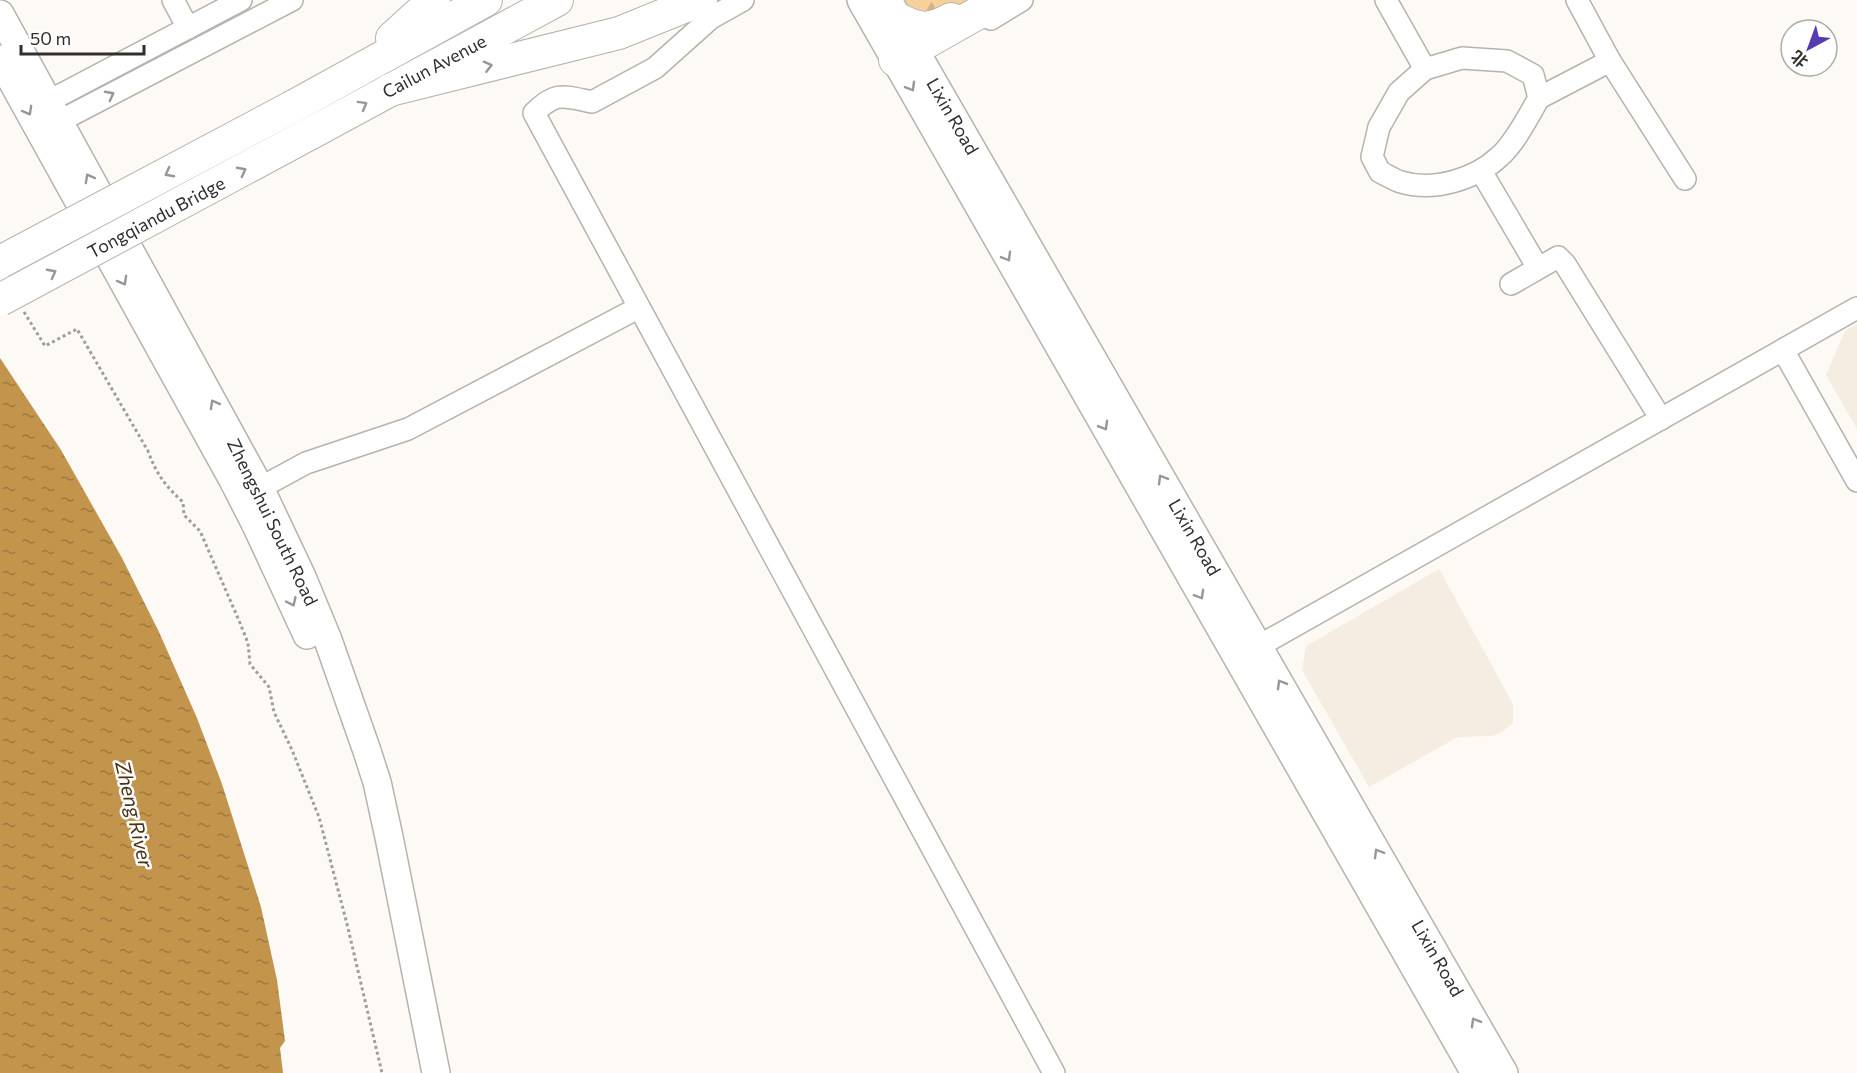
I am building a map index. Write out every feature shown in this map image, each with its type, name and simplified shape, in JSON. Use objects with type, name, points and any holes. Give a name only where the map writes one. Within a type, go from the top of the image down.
[{"type":"highway","points":[[354,73],[434,0]]},
{"type":"highway","name":"Cailun Avenue","points":[[294,106],[486,0]]},
{"type":"highway","name":"Cailun Avenue","points":[[312,133],[557,0]]},
{"type":"highway","points":[[390,90],[619,33],[701,0]]},
{"type":"highway","points":[[893,10],[915,28],[937,27],[986,0]]},
{"type":"highway","points":[[910,57],[1001,0]]},
{"type":"highway","name":"Tongqiandu Bridge","points":[[0,262],[294,106]]},
{"type":"highway","name":"Tongqiandu Bridge","points":[[11,305],[312,133]]},
{"type":"main road","name":"Lixin Road","points":[[861,0],[910,57],[1259,646],[1504,1073]]},
{"type":"main road","name":"Lixin Road","points":[[893,10],[910,57],[1475,1073]]},
{"type":"main road","name":"Zhengshui South Road","points":[[0,14],[260,488],[302,577],[328,640],[368,751],[389,837],[436,1073]]},
{"type":"main road","name":"Zhengshui South Road","points":[[0,59],[234,480],[312,646],[354,758],[378,852],[418,1073]]},
{"type":"street","points":[[173,0],[188,28]]},
{"type":"street","points":[[53,112],[188,28],[241,0]]},
{"type":"street","points":[[53,112],[292,0]]},
{"type":"street","points":[[743,0],[711,18],[655,68],[592,102],[563,95],[546,100],[534,113],[1054,1073]]},
{"type":"street","points":[[910,57],[1022,0]]},
{"type":"street","points":[[1386,0],[1425,69]]},
{"type":"street","points":[[1576,0],[1610,61],[1685,179]]},
{"type":"street","points":[[1539,98],[1533,75],[1507,61],[1462,58],[1425,69],[1400,92],[1379,127],[1372,157],[1380,172],[1402,182],[1429,185],[1455,181],[1480,171],[1502,155],[1539,98],[1610,61]]},
{"type":"street","points":[[1480,171],[1538,268]]},
{"type":"street","points":[[1511,284],[1558,257],[1565,264],[1661,419]]},
{"type":"street","points":[[260,488],[306,463],[408,429],[638,308]]},
{"type":"street","points":[[1259,646],[1857,308]]},
{"type":"street","points":[[1783,350],[1857,481]]},
{"type":"path","points":[[11,305],[45,346],[77,329],[148,451],[155,469],[168,489],[183,502],[184,516],[200,531],[248,642],[250,664],[269,687],[274,712],[319,817],[382,1073]]},
{"type":"shaded area","points":[[1857,324],[1857,429],[1826,375],[1845,331]]},
{"type":"shaded area","points":[[1439,569],[1513,704],[1513,723],[1502,732],[1492,736],[1458,737],[1369,787],[1302,670],[1306,646]]},
{"type":"green space","points":[[898,0],[974,0],[926,20]]},
{"type":"water","name":"Zheng River","points":[[0,358],[61,450],[122,558],[159,632],[197,718],[222,784],[261,907],[277,980],[285,1041],[280,1048],[283,1073],[0,1073]]}]
